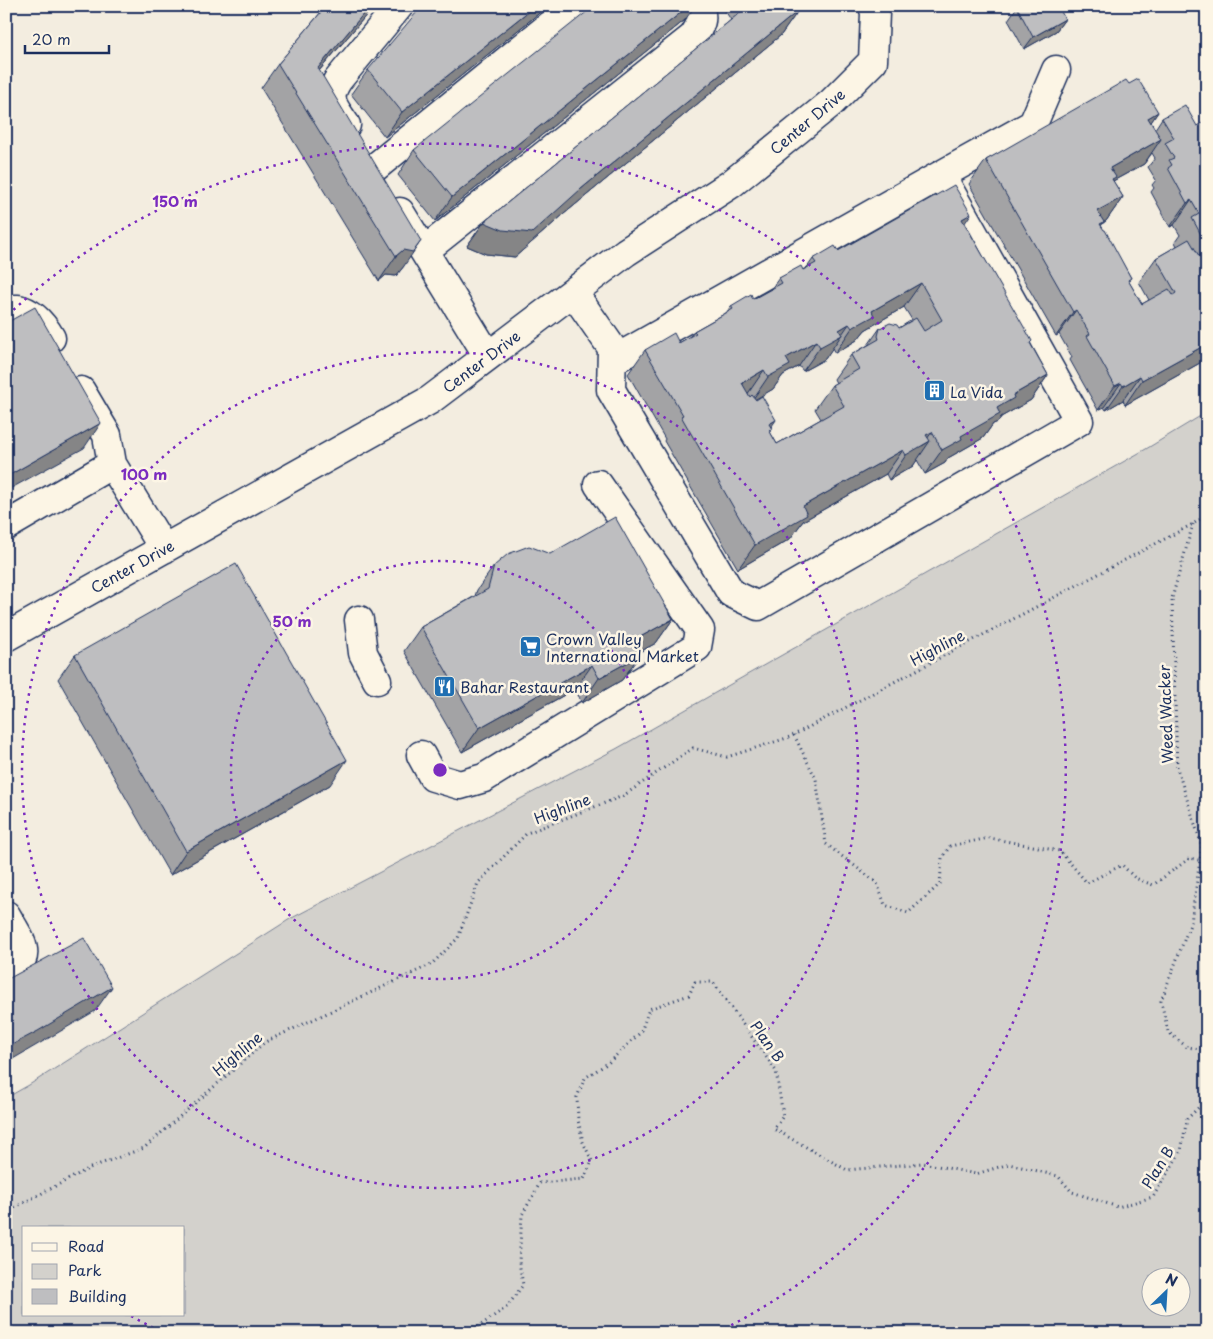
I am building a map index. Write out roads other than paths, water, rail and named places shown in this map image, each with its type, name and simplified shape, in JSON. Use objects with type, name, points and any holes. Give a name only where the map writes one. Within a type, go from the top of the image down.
[{"type":"street","points":[[399,6],[338,80],[332,90],[332,103],[488,356]]},
{"type":"street","points":[[382,183],[574,6]]},
{"type":"street","points":[[424,251],[693,37],[701,24],[701,12],[698,6]]},
{"type":"street","name":"Center Drive","points":[[6,637],[430,400],[626,252],[731,184],[831,103],[873,61],[875,12],[873,6]]},
{"type":"street","points":[[612,361],[1033,124],[1056,70]]},
{"type":"street","points":[[573,292],[612,348],[610,390],[731,593],[758,606],[1079,421],[941,175]]},
{"type":"street","points":[[6,309],[20,310],[35,318],[47,332],[107,435],[112,464],[164,548]]},
{"type":"street","points":[[6,526],[112,464]]},
{"type":"street","points":[[421,755],[433,777],[460,785],[484,778],[697,647],[700,630],[598,484]]},
{"type":"street","points":[[360,620],[363,653],[377,680]]},
{"type":"street","points":[[6,915],[23,946],[22,958],[6,971]]},
{"type":"place","name":"La Vida","points":[[934,391]]},
{"type":"place","name":"Crown Valley International Market","points":[[530,647]]},
{"type":"place","name":"Bahar Restaurant","points":[[444,686]]}]
